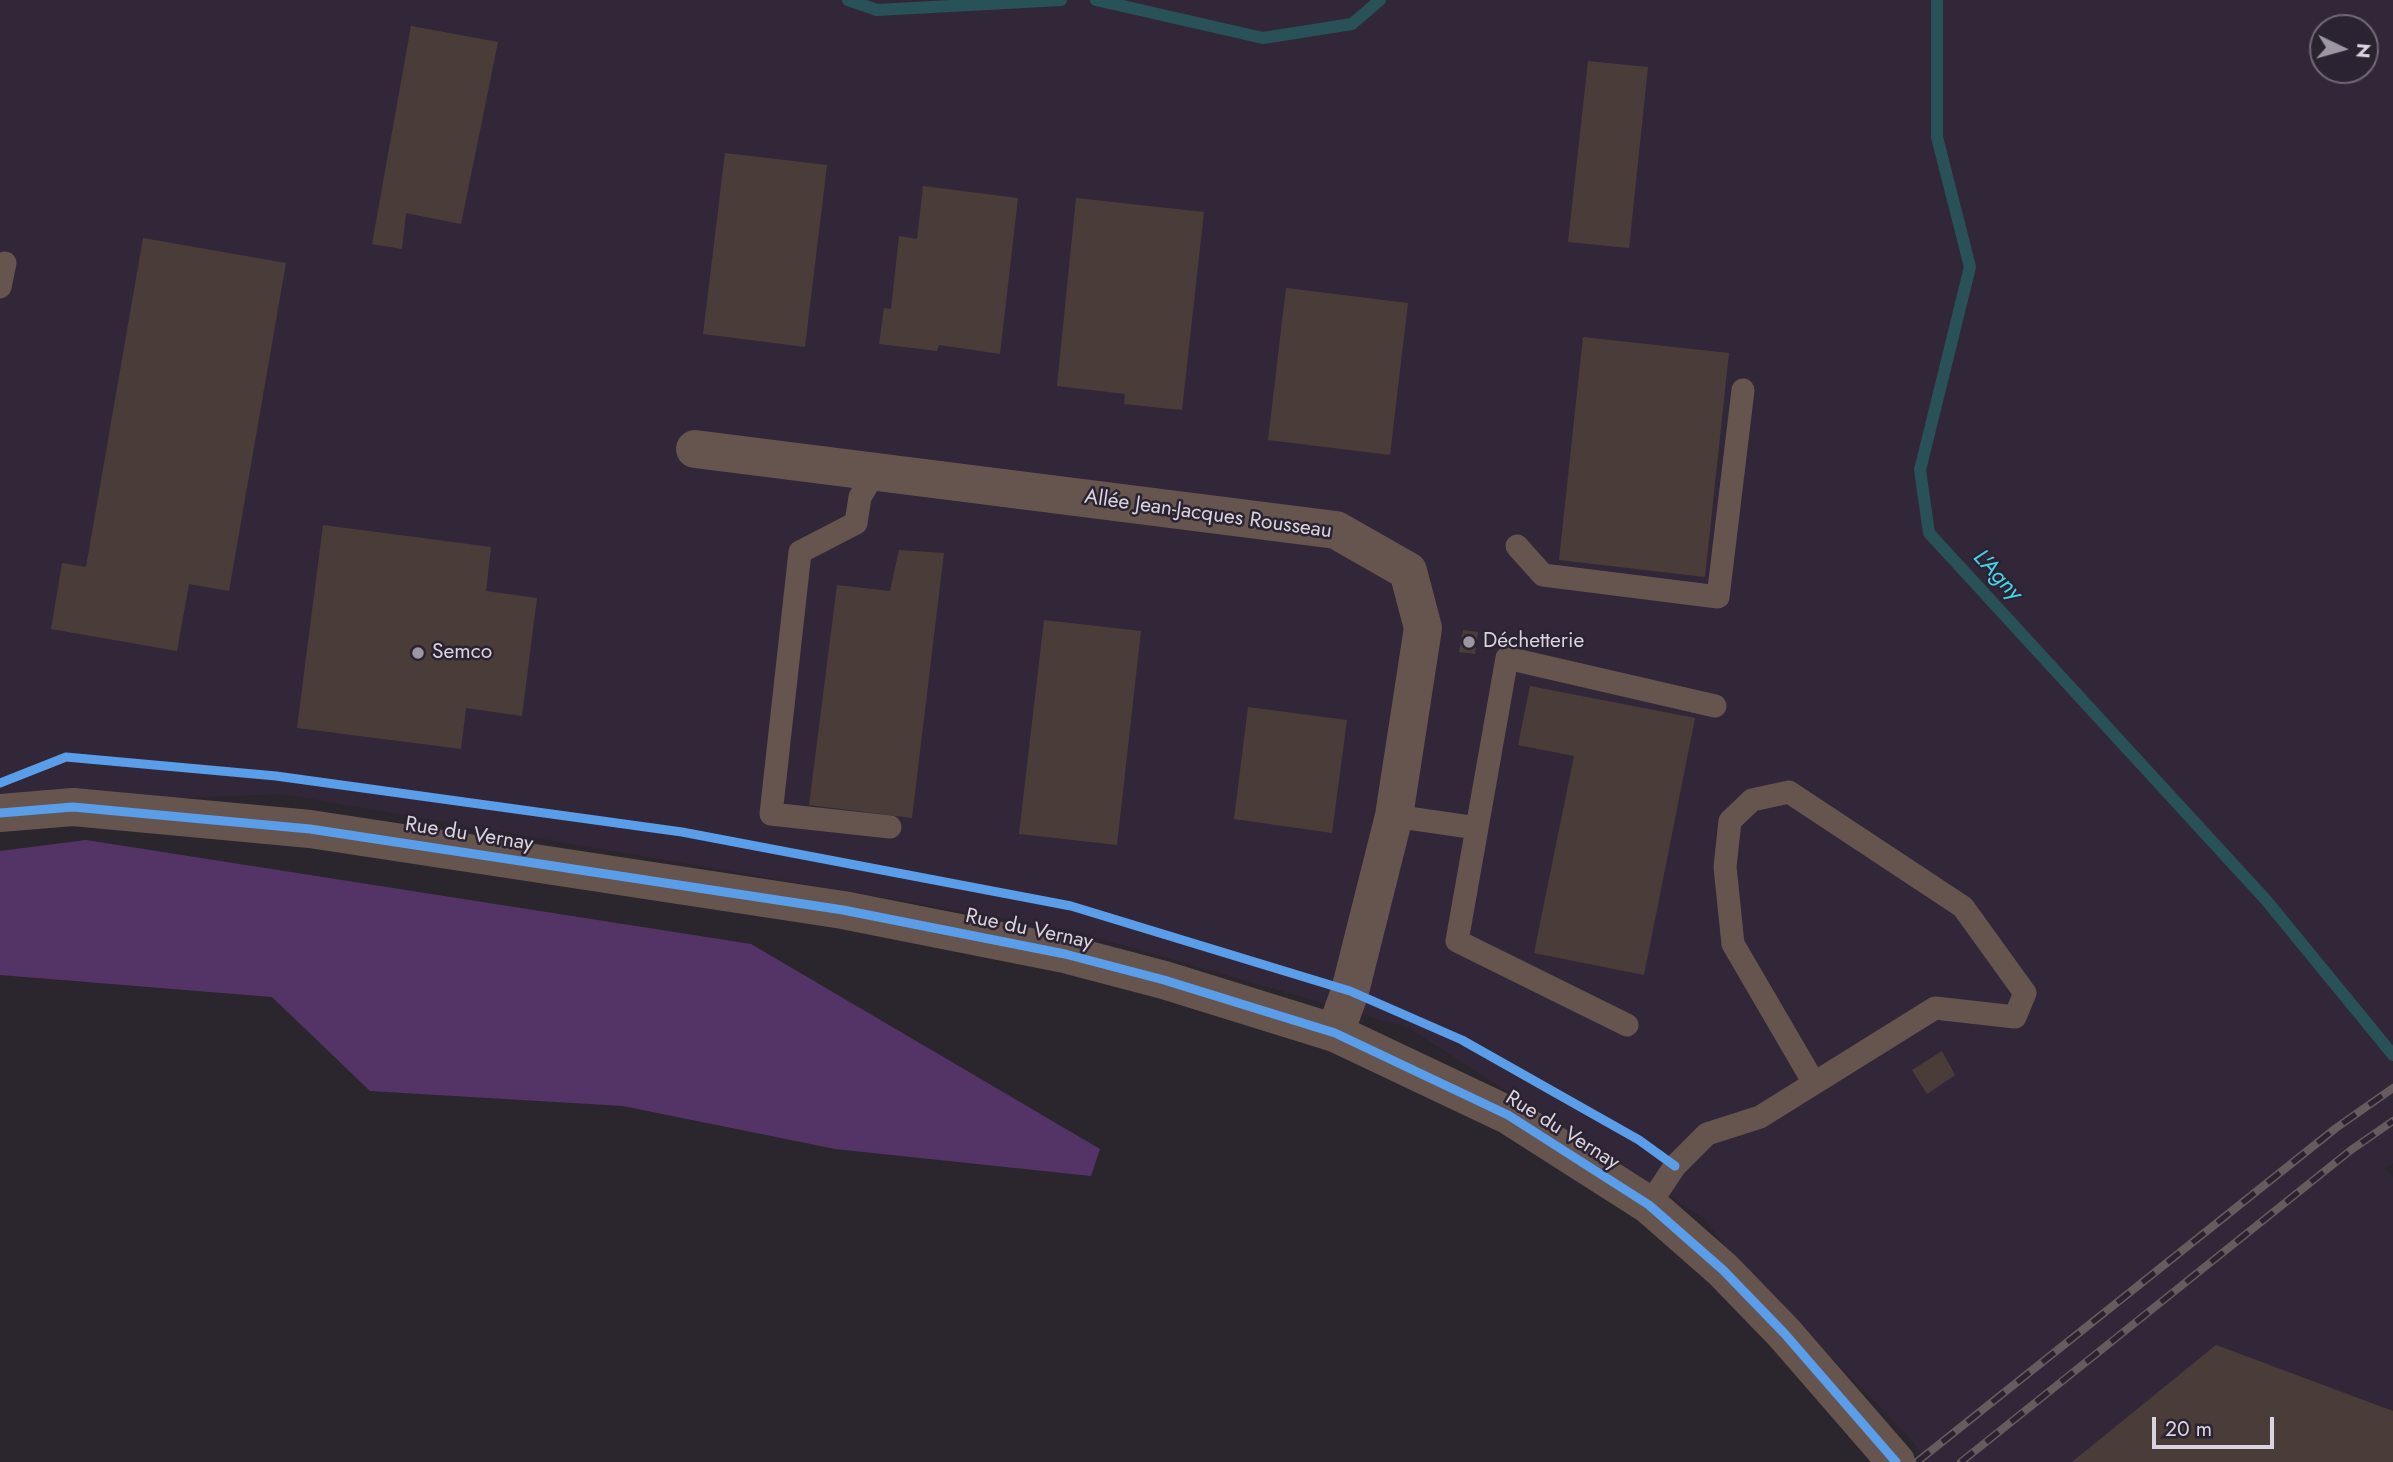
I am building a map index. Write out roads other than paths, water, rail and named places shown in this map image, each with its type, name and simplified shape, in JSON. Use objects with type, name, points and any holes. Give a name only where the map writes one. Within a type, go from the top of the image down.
[{"type":"street","name":"Allée Jean-Jacques Rousseau","points":[[695,449],[1336,530],[1408,571],[1423,628],[1394,816],[1350,991],[1335,1033]]},
{"type":"street","name":"Rue du Vernay","points":[[0,813],[73,807],[310,829],[843,910],[1065,954],[1164,980],[1335,1033],[1508,1115],[1649,1205],[1723,1270],[1784,1333],[1896,1462]]},
{"type":"lane","points":[[0,287],[5,263]]},
{"type":"lane","points":[[1517,546],[1543,575],[1718,597],[1742,390]]},
{"type":"lane","points":[[875,472],[860,497],[856,523],[800,552],[771,814],[890,827]]},
{"type":"lane","points":[[1627,1025],[1457,941],[1507,658],[1715,705]]},
{"type":"lane","points":[[1649,1205],[1675,1166],[1707,1134],[1760,1117],[1935,1008],[2015,1017],[2025,993],[1963,907],[1789,792],[1752,800],[1730,821],[1725,867],[1733,944],[1814,1083]]},
{"type":"lane","points":[[1394,816],[1478,828]]},
{"type":"waterway","name":"L'Agny","points":[[848,0],[877,10],[1061,0]]},
{"type":"waterway","name":"L'Agny","points":[[1096,0],[1263,38],[1352,24],[1380,0]]},
{"type":"waterway","name":"L'Agny","points":[[1937,0],[1937,137],[1970,267],[1920,470],[1929,533],[2266,900],[2393,1055]]},
{"type":"railway","points":[[1917,1462],[2336,1128],[2393,1088]]},
{"type":"railway","points":[[1961,1462],[2351,1150],[2393,1121]]},
{"type":"place","name":"Déchetterie","points":[[1469,642]]},
{"type":"place","name":"Semco","points":[[418,653]]}]
